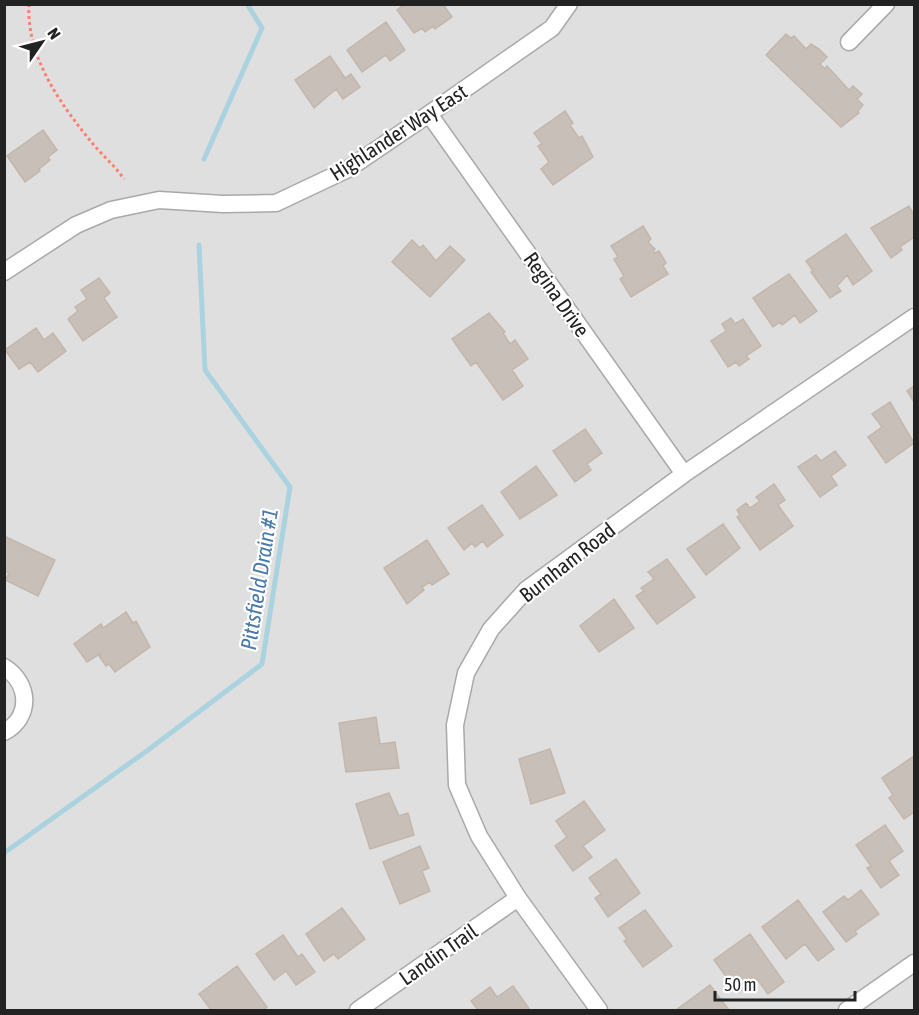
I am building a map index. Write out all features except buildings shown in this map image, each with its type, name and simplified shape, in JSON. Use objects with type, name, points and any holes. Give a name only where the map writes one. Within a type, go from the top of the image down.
[{"type":"street","name":"Highlander Way East","points":[[4,272],[76,225],[111,210],[159,200],[224,204],[276,203],[348,169],[552,28],[569,4]]},
{"type":"street","points":[[849,42],[886,4]]},
{"type":"street","name":"Regina Drive","points":[[429,114],[684,474]]},
{"type":"street","name":"Burnham Road","points":[[599,1011],[518,898],[479,836],[457,785],[455,724],[466,673],[491,629],[526,590],[684,474],[915,317]]},
{"type":"street","points":[[4,667],[17,677],[25,698],[20,720],[4,732]]},
{"type":"street","name":"Landin Trail","points":[[358,1011],[518,898]]},
{"type":"street","points":[[847,1011],[915,963]]},
{"type":"path","points":[[29,4],[28,20],[35,54],[48,80],[94,144],[124,179]]},
{"type":"shaded area","points":[[5,5],[914,5],[914,1010],[5,1010]]},
{"type":"waterway","name":"Pittsfield Drain #1","points":[[204,159],[262,28],[247,4]]},
{"type":"waterway","name":"Pittsfield Drain #1","points":[[4,853],[148,750],[262,664],[290,487],[205,370],[199,245]]}]
